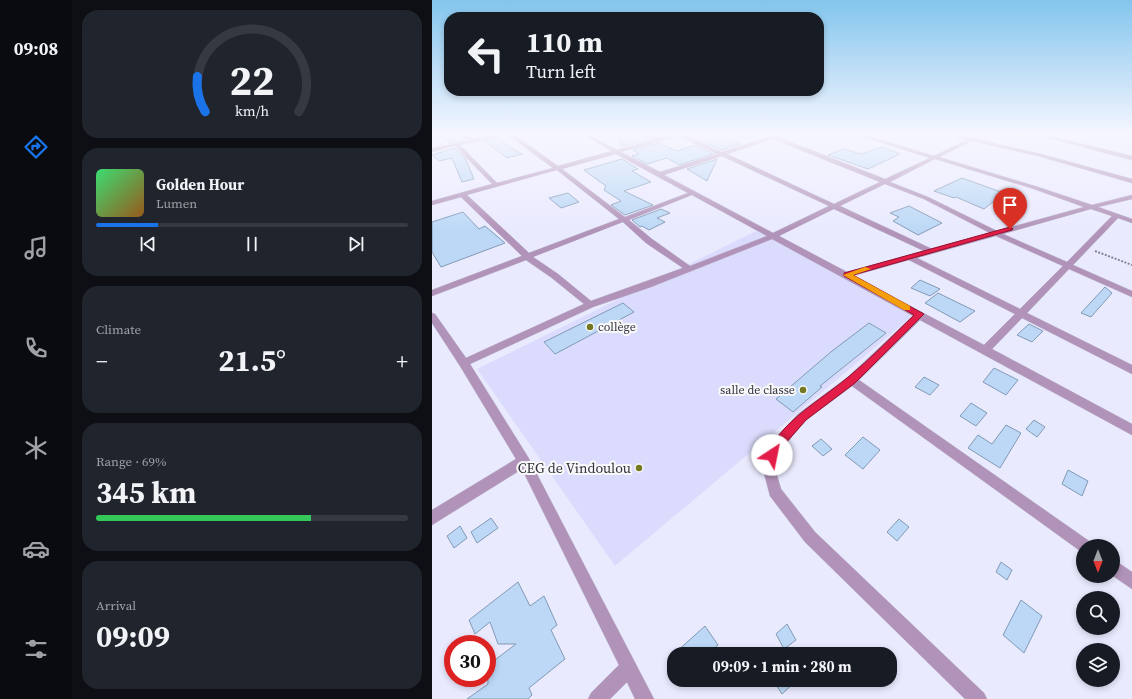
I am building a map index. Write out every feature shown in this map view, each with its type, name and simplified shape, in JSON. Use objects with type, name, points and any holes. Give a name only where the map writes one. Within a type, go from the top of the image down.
[{"type":"street","points":[[477,166],[496,185]]},
{"type":"street","points":[[432,195],[435,202],[561,166]]},
{"type":"street","points":[[642,166],[920,314],[1132,430]]},
{"type":"street","points":[[658,175],[687,166]]},
{"type":"street","points":[[747,166],[833,207],[931,250]]},
{"type":"street","points":[[844,166],[926,198],[996,233],[1132,294]]},
{"type":"street","points":[[464,364],[590,304],[688,269],[773,236],[918,166]]},
{"type":"street","points":[[960,166],[1036,188],[1132,221]]},
{"type":"street","points":[[1079,166],[1132,180]]},
{"type":"street","points":[[556,167],[625,220],[649,241],[688,269]]},
{"type":"street","points":[[463,194],[528,257],[590,304]]},
{"type":"street","points":[[432,293],[693,194]]},
{"type":"street","points":[[846,275],[931,250],[1132,197]]},
{"type":"street","points":[[985,350],[1020,312],[1068,266],[1084,247],[1116,216]]},
{"type":"street","points":[[910,256],[1132,370]]},
{"type":"street","points":[[920,314],[852,380],[802,417],[780,442],[772,455],[769,469],[775,492],[810,537],[978,699]]},
{"type":"street","points":[[432,316],[464,364],[524,461],[645,699]]},
{"type":"street","points":[[852,380],[1076,540]]},
{"type":"street","points":[[432,518],[524,461]]},
{"type":"street","points":[[1120,572],[1132,581]]},
{"type":"street","points":[[597,699],[629,667]]},
{"type":"path","points":[[1084,247],[1132,265]]},
{"type":"shaded area","name":"CEG de Vindoulou","points":[[756,231],[915,314],[615,566],[477,369]]},
{"type":"building","points":[[455,166],[468,166],[474,179],[462,182]]},
{"type":"building","points":[[599,166],[633,166],[638,169],[632,171],[651,182],[624,191],[653,205],[625,215],[611,205],[621,201],[604,190],[606,186],[584,170]]},
{"type":"building","points":[[697,166],[714,166],[707,181],[687,169]]},
{"type":"building","points":[[858,166],[875,166],[868,169]]},
{"type":"building","points":[[962,178],[1004,193],[984,209],[956,197],[954,198],[934,191]]},
{"type":"building","points":[[568,193],[579,202],[561,208],[549,198]]},
{"type":"building","points":[[909,206],[942,223],[918,235],[893,221],[899,217],[890,213]]},
{"type":"building","points":[[661,209],[670,213],[657,218],[665,222],[649,230],[642,226],[640,227],[632,220]]},
{"type":"building","points":[[463,212],[479,229],[485,226],[505,243],[441,267],[432,252],[432,222]]},
{"type":"building","points":[[920,280],[940,289],[930,296],[911,288]]},
{"type":"building","points":[[1105,287],[1112,293],[1091,317],[1081,313]]},
{"type":"building","points":[[938,293],[975,311],[960,322],[925,303]]},
{"type":"building","name":"collège","points":[[623,303],[634,312],[555,354],[544,342]]},
{"type":"building","points":[[869,323],[886,333],[820,386],[822,387],[793,412],[776,399],[832,351]]},
{"type":"building","points":[[1029,324],[1043,331],[1032,342],[1017,335]]},
{"type":"building","points":[[994,368],[1018,380],[1006,395],[983,382]]},
{"type":"building","points":[[924,377],[939,385],[930,395],[915,387]]},
{"type":"building","points":[[971,403],[987,413],[976,426],[960,416]]},
{"type":"building","points":[[1034,420],[1045,427],[1037,437],[1026,429]]},
{"type":"building","points":[[1006,425],[1021,433],[1000,468],[968,448],[978,435],[992,444]]},
{"type":"building","points":[[863,437],[880,450],[863,469],[845,455]]},
{"type":"building","points":[[821,439],[832,449],[823,456],[812,446]]},
{"type":"building","points":[[1068,470],[1088,481],[1082,496],[1062,484]]},
{"type":"building","points":[[491,518],[498,528],[477,543],[471,532]]},
{"type":"building","points":[[899,519],[909,527],[897,541],[887,532]]},
{"type":"building","points":[[460,526],[467,538],[454,548],[447,536]]},
{"type":"building","points":[[1001,562],[1012,570],[1007,580],[996,572]]},
{"type":"building","points":[[518,582],[530,606],[544,596],[557,625],[551,630],[565,659],[529,688],[532,695],[528,699],[467,699],[484,687],[496,687],[496,659],[516,644],[498,644],[490,622],[475,634],[469,620]]},
{"type":"building","points":[[1021,600],[1042,616],[1024,653],[1003,635]]},
{"type":"building","points":[[787,624],[796,640],[787,647],[783,647],[776,634]]},
{"type":"building","points":[[705,626],[718,645],[716,647],[682,647]]},
{"type":"building","points":[[778,687],[790,687],[782,694]]},
{"type":"slow traffic","points":[[868,269],[846,275],[907,308]]},
{"type":"place","name":"collège","points":[[590,327]]},
{"type":"place","name":"salle de classe","points":[[803,390]]},
{"type":"place","name":"CEG de Vindoulou","points":[[639,468]]},
{"type":"route","points":[[772,455],[780,442],[802,417],[852,380],[920,314],[846,275],[1010,229]]}]
